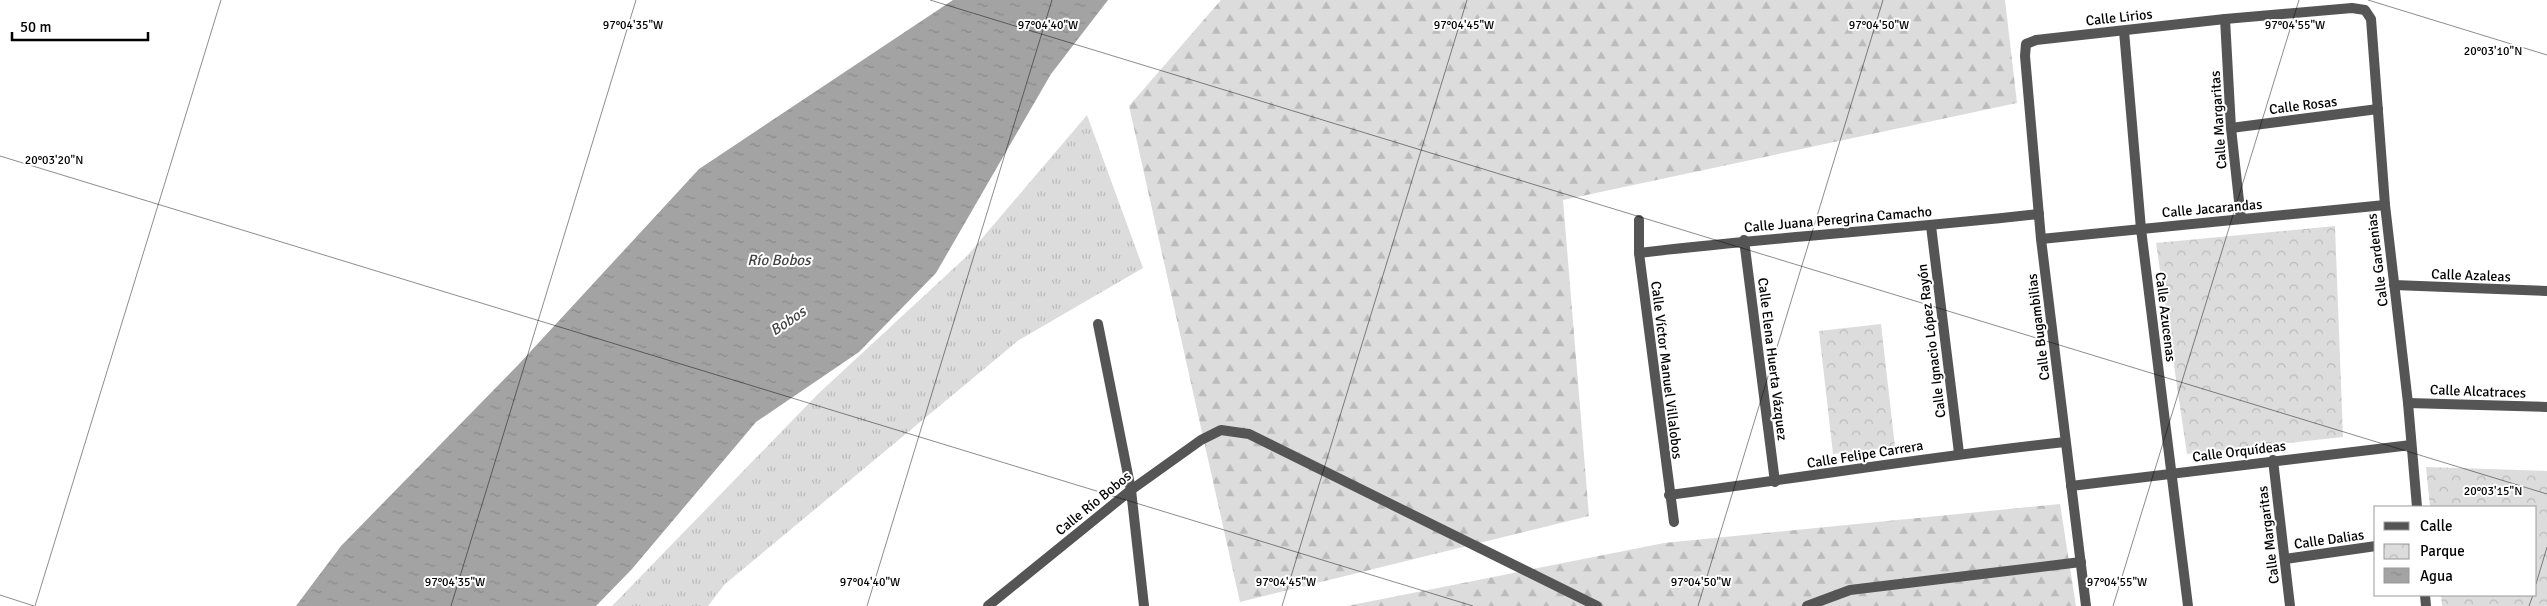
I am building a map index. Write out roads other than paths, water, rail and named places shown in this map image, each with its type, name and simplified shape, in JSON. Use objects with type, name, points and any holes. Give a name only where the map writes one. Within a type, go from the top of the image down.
[{"type":"street","name":"Calle Lirios","points":[[2026,44],[2036,40],[2225,19],[2352,8],[2366,10]]},
{"type":"street","name":"Calle Gardenias","points":[[2366,10],[2371,19],[2385,205],[2408,403],[2417,506]]},
{"type":"street","name":"Calle Margaritas","points":[[2225,19],[2231,128],[2241,219]]},
{"type":"street","name":"Calle Azucenas","points":[[2124,30],[2141,229],[2188,606]]},
{"type":"street","name":"Calle Bugambilias","points":[[2026,44],[2025,56],[2041,239],[2086,606]]},
{"type":"street","name":"Calle Rosas","points":[[2231,128],[2378,109]]},
{"type":"street","name":"Calle Jacarandas","points":[[2041,239],[2385,205]]},
{"type":"street","name":"Calle Juana Peregrina Camacho","points":[[1639,253],[1744,240],[1931,226],[2039,214]]},
{"type":"street","name":"Calle Víctor Manuel Villalobos","points":[[1639,220],[1639,253],[1674,522]]},
{"type":"street","name":"Calle Ignacio López Rayón","points":[[1931,226],[1959,453]]},
{"type":"street","name":"Calle Elena Huerta Vázquez","points":[[1744,240],[1775,482]]},
{"type":"street","name":"Calle Azaleas","points":[[2394,286],[2547,291]]},
{"type":"street","points":[[1098,324],[1131,490],[1144,606]]},
{"type":"street","name":"Calle Alcatraces","points":[[2408,403],[2547,408]]},
{"type":"street","name":"Calle Río Bobos","points":[[988,606],[1131,490],[1201,440],[1221,430],[1249,434],[1597,606]]},
{"type":"street","name":"Calle Felipe Carrera","points":[[1669,495],[1775,482],[1959,453],[2065,442]]},
{"type":"street","name":"Calle Orquídeas","points":[[2071,486],[2172,472],[2411,445]]},
{"type":"street","name":"Calle Margaritas","points":[[2273,460],[2290,606]]},
{"type":"street","name":"Calle Dalias","points":[[2285,559],[2374,546]]},
{"type":"street","points":[[1807,606],[1850,590],[2081,562]]},
{"type":"water","name":"Río Bobos","points":[[953,0],[1108,0],[1051,74],[936,273],[859,352],[756,422],[632,569],[596,606],[296,606],[341,546],[519,364],[699,169]]},
{"type":"water label","name":"Bobos","points":[[788,321]]}]
